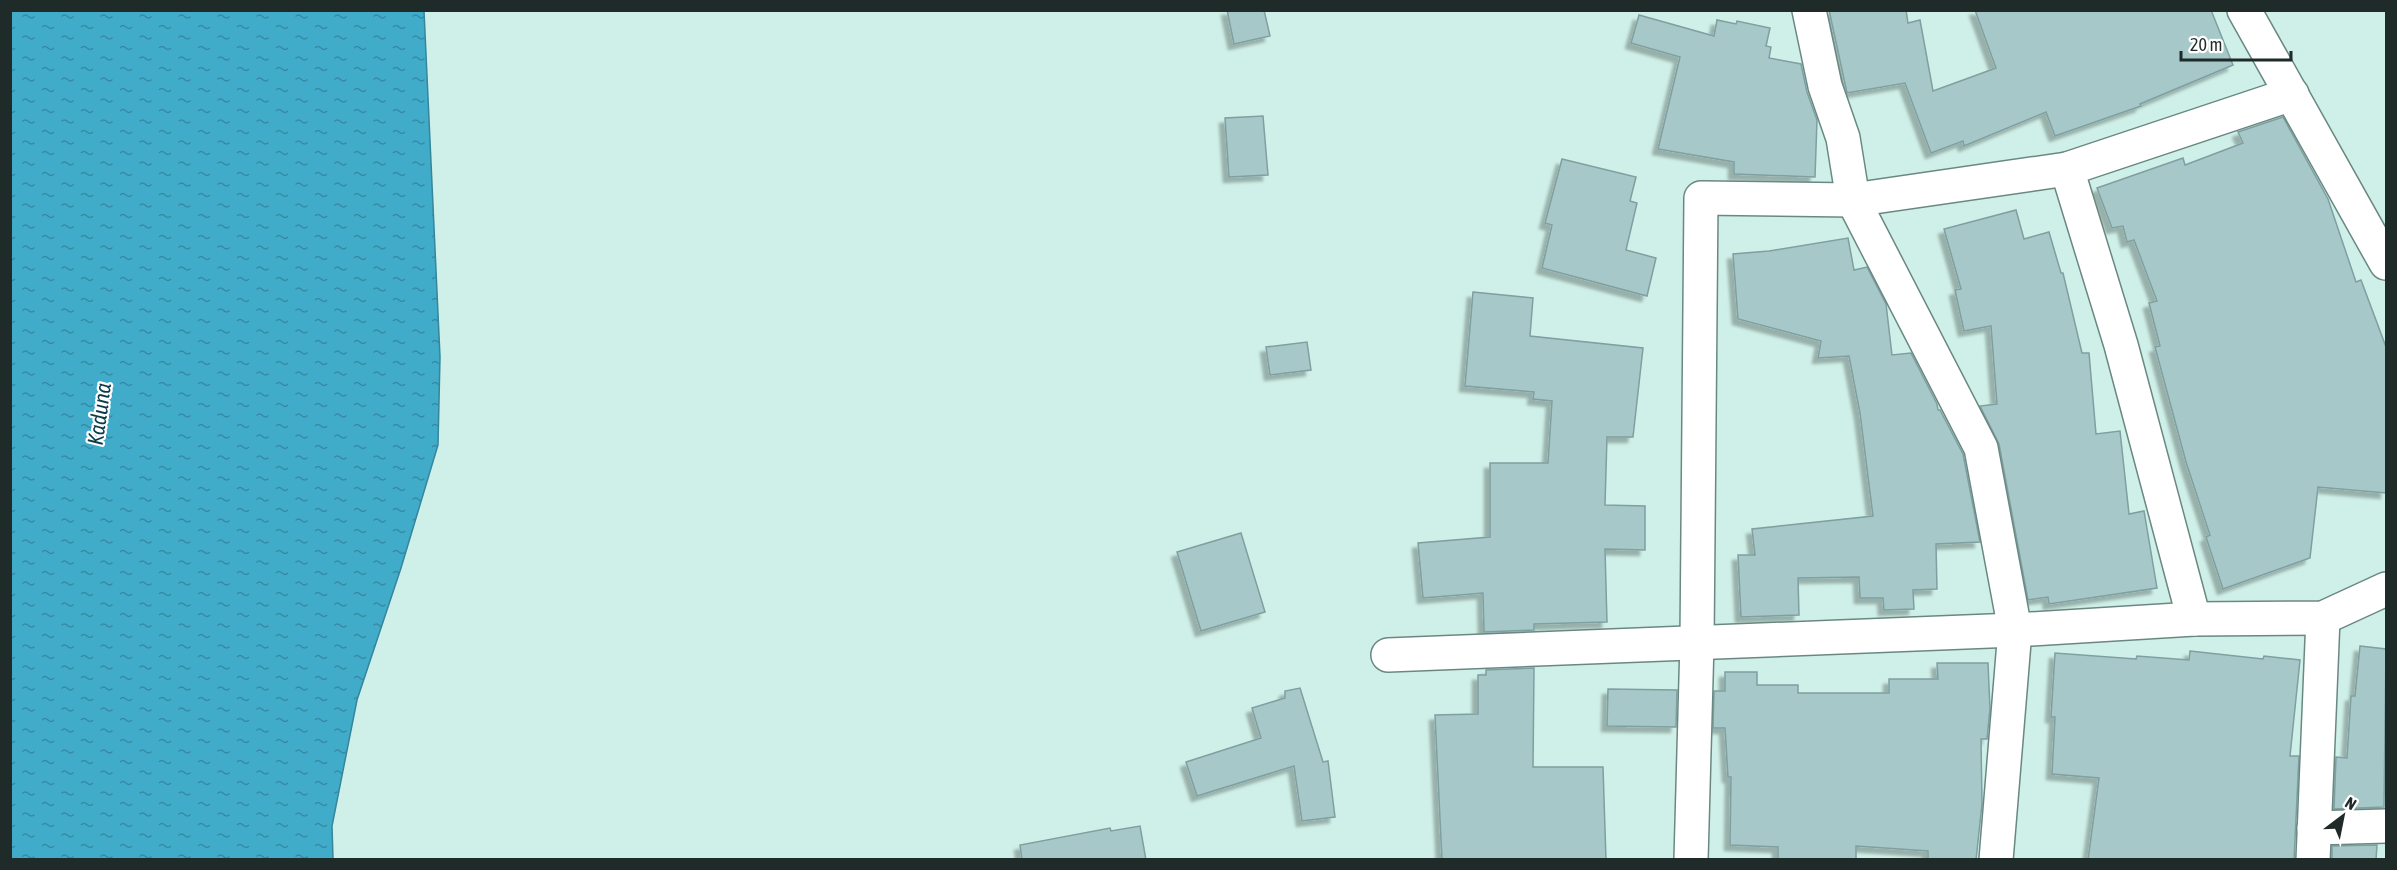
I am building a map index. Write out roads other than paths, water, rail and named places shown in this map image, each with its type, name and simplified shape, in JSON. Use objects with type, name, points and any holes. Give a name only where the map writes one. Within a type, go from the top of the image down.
[{"type":"street","points":[[1809,10],[1825,86],[1843,138],[1852,200],[1981,448],[2015,630],[1996,860]]},
{"type":"street","points":[[2244,10],[2386,263]]},
{"type":"street","points":[[1691,860],[1697,642],[1701,198],[1852,200],[2067,170],[2292,94]]},
{"type":"street","points":[[2067,170],[2121,345],[2194,619]]},
{"type":"street","points":[[1388,655],[2015,630],[2194,619],[2322,618],[2386,589]]},
{"type":"street","points":[[2322,618],[2313,844],[2386,826]]},
{"type":"water","name":"Kaduna","points":[[10,11],[424,11],[440,357],[438,445],[401,568],[357,700],[332,826],[333,859],[11,859]]}]
